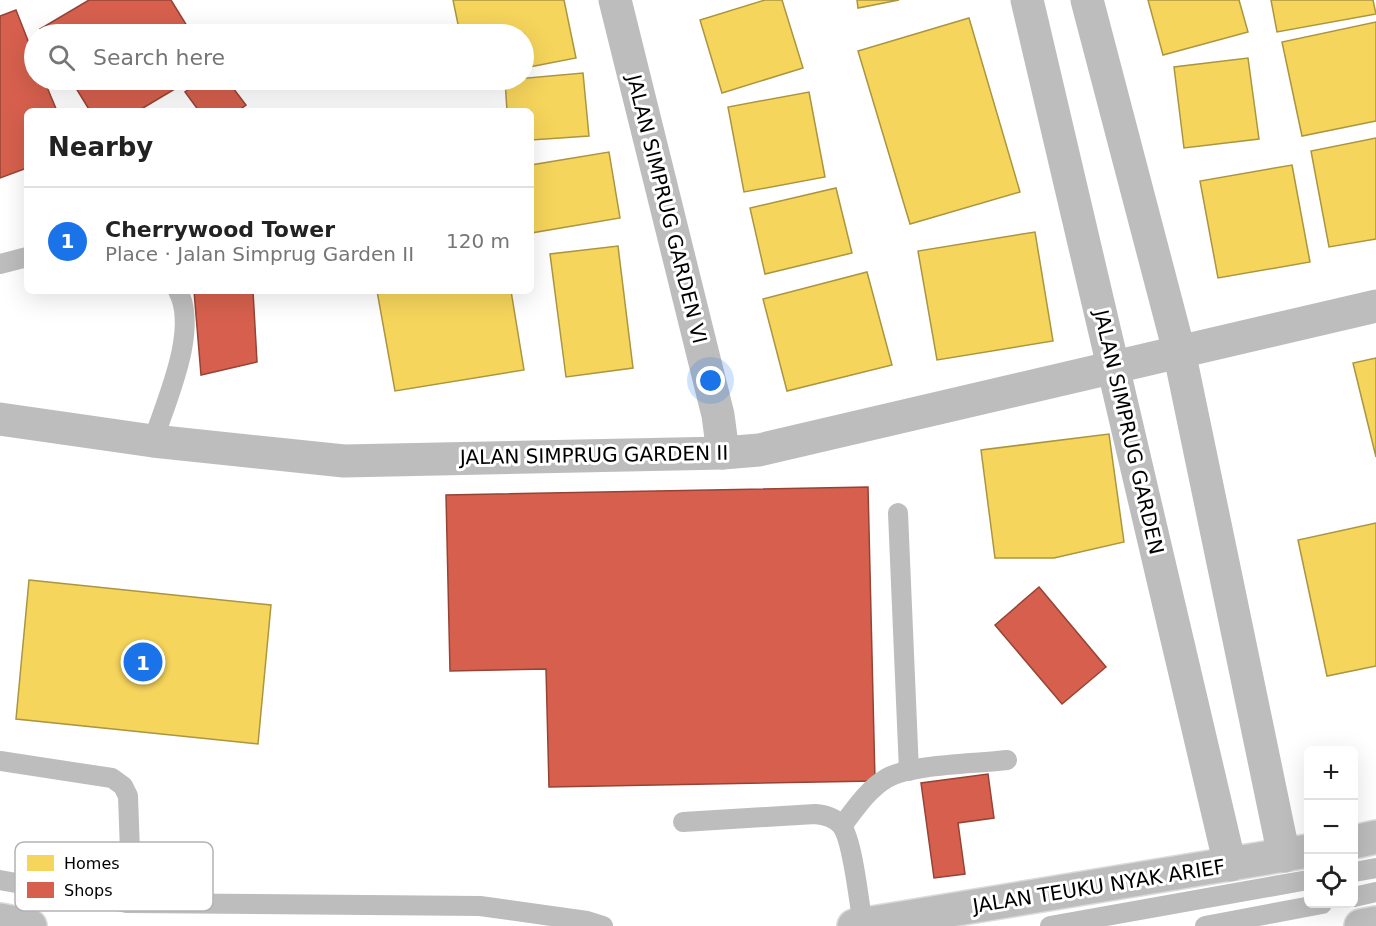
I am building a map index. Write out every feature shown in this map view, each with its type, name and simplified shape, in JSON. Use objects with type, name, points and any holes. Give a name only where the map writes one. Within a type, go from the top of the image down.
[{"type":"main road","name":"JALAN SIMPRUG GARDEN VI","points":[[615,0],[718,415],[723,453]]},
{"type":"main road","name":"JALAN SIMPRUG GARDEN","points":[[1027,0],[1230,865]]},
{"type":"main road","points":[[1087,0],[1179,351],[1296,854]]},
{"type":"main road","points":[[1179,351],[1376,306]]},
{"type":"main road","name":"JALAN SIMPRUG GARDEN II","points":[[0,419],[153,441],[344,461],[723,453],[759,450],[1179,351]]},
{"type":"main road","points":[[1358,841],[1376,837]]},
{"type":"main road","name":"JALAN TEUKU NYAK ARIEF","points":[[858,925],[1296,854]]},
{"type":"main road","points":[[0,920],[30,926]]},
{"type":"main road","points":[[1361,926],[1376,923]]},
{"type":"lane","points":[[0,264],[24,258]]},
{"type":"lane","points":[[153,441],[186,333],[180,294]]},
{"type":"lane","points":[[898,513],[909,771]]},
{"type":"lane","points":[[842,826],[870,791],[888,777],[909,771],[1007,760]]},
{"type":"lane","points":[[0,761],[112,778],[123,786],[128,796],[129,842]]},
{"type":"lane","points":[[683,822],[815,814],[830,816],[842,826],[855,870],[858,925]]},
{"type":"lane","points":[[1358,871],[1376,868]]},
{"type":"lane","points":[[0,880],[15,883]]},
{"type":"lane","points":[[1050,926],[1304,881]]},
{"type":"lane","points":[[1358,896],[1376,892]]},
{"type":"lane","points":[[213,904],[480,906],[587,921],[603,926]]},
{"type":"lane","points":[[1204,926],[1304,907]]},
{"type":"building: Homes","points":[[453,0],[564,0],[576,58],[534,66],[534,24],[458,24]]},
{"type":"building: Homes","points":[[765,0],[782,0],[803,68],[722,93],[700,20]]},
{"type":"building: Homes","points":[[857,0],[899,0],[858,8]]},
{"type":"building: Homes","points":[[1148,0],[1239,0],[1248,32],[1163,55]]},
{"type":"building: Homes","points":[[1271,0],[1373,0],[1376,14],[1277,32]]},
{"type":"building: Homes","points":[[969,18],[1020,192],[910,224],[858,51]]},
{"type":"building: Homes","points":[[1376,22],[1376,121],[1302,136],[1282,42]]},
{"type":"building: Homes","points":[[1248,58],[1259,139],[1184,148],[1174,67]]},
{"type":"building: Homes","points":[[583,73],[589,136],[534,140],[534,108],[507,108],[506,90],[534,90],[534,77]]},
{"type":"building: Homes","points":[[809,92],[825,177],[744,192],[728,107]]},
{"type":"building: Homes","points":[[1376,138],[1376,239],[1329,247],[1311,151]]},
{"type":"building: Homes","points":[[609,152],[620,218],[534,232],[534,164]]},
{"type":"building: Homes","points":[[1292,165],[1310,262],[1218,278],[1200,181]]},
{"type":"building: Homes","points":[[836,188],[852,253],[765,274],[750,208]]},
{"type":"building: Homes","points":[[1035,232],[1053,341],[937,360],[918,251]]},
{"type":"building: Homes","points":[[618,246],[633,368],[566,377],[550,254]]},
{"type":"building: Homes","points":[[867,272],[892,365],[787,391],[763,299]]},
{"type":"building: Homes","points":[[378,294],[511,294],[524,370],[395,391]]},
{"type":"building: Homes","points":[[1376,358],[1376,457],[1353,363]]},
{"type":"building: Homes","points":[[1109,434],[1124,542],[1054,558],[995,558],[981,450]]},
{"type":"building: Homes","points":[[1376,523],[1376,666],[1327,676],[1298,540]]},
{"type":"building: Homes","points":[[29,580],[271,605],[258,744],[16,719]]},
{"type":"building: Shops","points":[[89,0],[171,0],[186,24],[48,24]]},
{"type":"building: Shops","points":[[16,10],[24,30],[24,90],[48,90],[56,108],[24,108],[24,169],[0,178],[0,16]]},
{"type":"building: Shops","points":[[77,90],[173,90],[143,108],[88,108]]},
{"type":"building: Shops","points":[[188,90],[235,90],[246,105],[242,108],[197,108],[185,92]]},
{"type":"building: Shops","points":[[194,294],[253,294],[257,362],[201,375]]},
{"type":"building: Shops","points":[[868,487],[875,781],[549,787],[546,669],[450,671],[446,495]]},
{"type":"building: Shops","points":[[1039,587],[1106,667],[1062,704],[995,625]]},
{"type":"building: Shops","points":[[988,774],[994,818],[958,823],[965,874],[934,878],[921,783]]},
{"type":"place","name":"Cherrywood Tower","points":[[143,662]]}]
